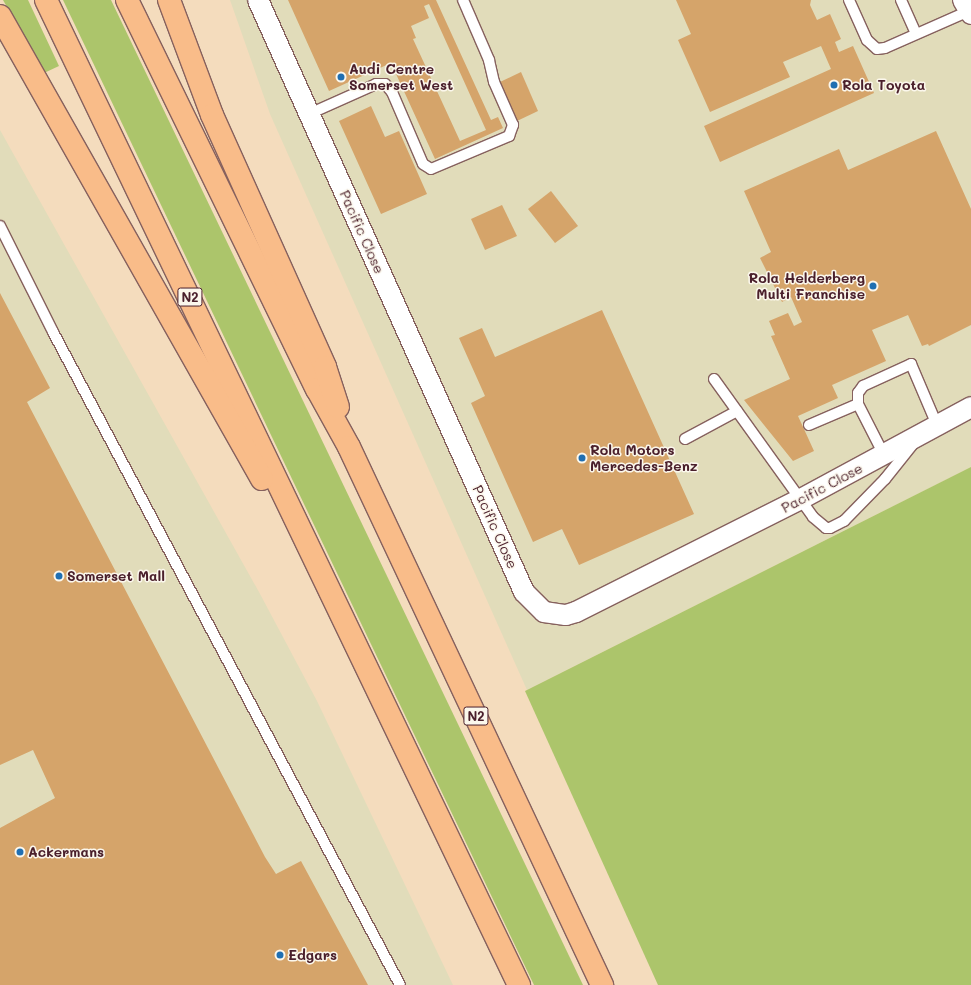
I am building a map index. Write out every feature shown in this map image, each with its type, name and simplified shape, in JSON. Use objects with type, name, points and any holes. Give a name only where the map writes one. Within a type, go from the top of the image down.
[{"type":"highway","name":"N2","points":[[46,0],[519,985]]},
{"type":"highway","name":"N2","points":[[128,0],[317,388],[349,447],[602,985]]},
{"type":"highway","points":[[169,0],[212,115],[325,367],[349,447]]},
{"type":"highway","points":[[0,16],[82,157],[236,435],[331,595]]},
{"type":"street","name":"Pacific Close","points":[[258,0],[524,592],[534,604],[555,615],[576,612],[802,499],[971,407]]},
{"type":"lane","points":[[309,114],[376,84],[385,84],[392,92],[423,164],[434,169],[508,136],[513,125],[494,82],[489,60],[463,0]]},
{"type":"lane","points":[[849,0],[872,47],[885,48],[968,8]]},
{"type":"lane","points":[[901,0],[916,34]]},
{"type":"lane","points":[[0,226],[53,332],[400,985]]},
{"type":"lane","points":[[884,455],[858,404],[858,393],[863,386],[911,364],[937,425]]},
{"type":"lane","points":[[714,380],[821,526],[830,528],[837,526],[886,480],[920,435]]},
{"type":"lane","points":[[809,425],[858,404]]},
{"type":"lane","points":[[685,439],[736,411]]},
{"type":"shaded area","points":[[230,0],[971,0],[971,467],[527,690],[270,114]]},
{"type":"shaded area","name":"Somerset Mall","points":[[0,130],[259,592],[317,701],[453,985],[0,985]]},
{"type":"green space","points":[[3,0],[28,0],[59,66],[44,73]]},
{"type":"green space","points":[[63,0],[111,0],[583,985],[534,985]]},
{"type":"green space","points":[[971,467],[971,985],[658,985],[525,691]]},
{"type":"building","name":"Audi Centre Somerset West","points":[[288,0],[436,0],[491,120],[498,117],[503,128],[435,159],[391,63],[329,91]],"holes":[[[429,4],[486,130],[460,141],[413,39],[416,38],[411,26],[429,18],[424,6]]]},
{"type":"building","name":"Rola Toyota","points":[[676,0],[811,0],[810,5],[817,20],[830,14],[841,39],[835,42],[839,52],[853,46],[874,93],[720,162],[704,126],[831,69],[821,46],[783,62],[790,77],[710,112],[678,40],[691,34]]},
{"type":"building","points":[[521,72],[538,111],[517,121],[500,82]]},
{"type":"building","points":[[371,106],[385,137],[399,131],[427,194],[381,214],[339,121]]},
{"type":"building","name":"Rola Helderberg Multi Franchise","points":[[936,131],[971,209],[971,325],[929,346],[928,344],[922,346],[908,315],[872,330],[886,361],[832,385],[838,398],[798,416],[814,451],[793,461],[744,400],[790,379],[771,336],[775,335],[769,321],[788,313],[794,326],[802,322],[791,297],[782,302],[760,258],[771,252],[744,191],[839,149],[848,170]]},
{"type":"building","points":[[551,191],[578,226],[555,243],[528,209]]},
{"type":"building","points":[[502,205],[517,236],[485,250],[471,219]]},
{"type":"building","name":"Somerset Mall","points":[[0,293],[50,388],[27,402],[265,857],[276,874],[301,861],[368,985],[0,985],[0,828],[55,798],[33,750],[0,765]]},
{"type":"building","name":"Rola Motors Mercedes-Benz","points":[[602,310],[694,514],[579,565],[562,529],[533,542],[471,403],[485,396],[459,338],[482,328],[495,357]]},
{"type":"place","name":"Audi Centre Somerset West","points":[[341,77]]},
{"type":"place","name":"Rola Toyota","points":[[834,85]]},
{"type":"place","name":"Rola Helderberg Multi Franchise","points":[[873,286]]},
{"type":"place","name":"Rola Motors Mercedes-Benz","points":[[582,458]]},
{"type":"place","name":"Somerset Mall","points":[[59,576]]},
{"type":"place","name":"Ackermans","points":[[20,852]]},
{"type":"place","name":"Edgars","points":[[280,955]]}]
